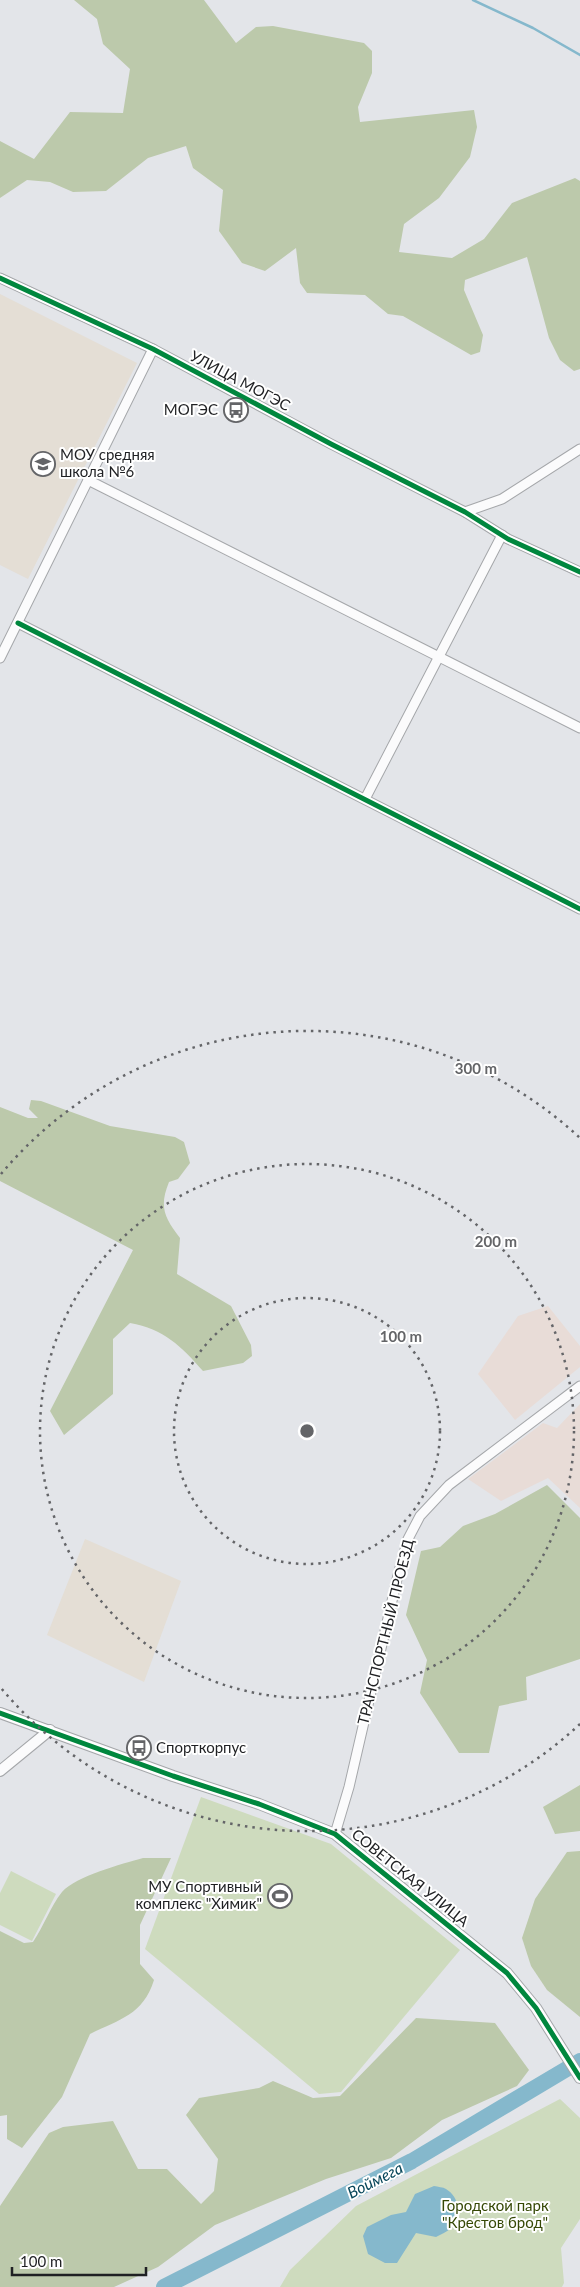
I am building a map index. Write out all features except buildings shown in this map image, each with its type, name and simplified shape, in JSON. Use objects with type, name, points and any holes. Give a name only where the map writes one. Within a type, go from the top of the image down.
[{"type":"street","name":"УЛИЦА МОГЭС","points":[[0,278],[153,349],[331,444],[465,512]]},
{"type":"street","points":[[0,658],[153,349]]},
{"type":"street","points":[[465,512],[502,499],[580,449]]},
{"type":"street","points":[[88,480],[580,728]]},
{"type":"street","points":[[465,512],[502,535],[580,572]]},
{"type":"street","points":[[365,799],[502,535]]},
{"type":"street","points":[[18,622],[580,909]]},
{"type":"street","name":"ТРАНСПОРТНЫЙ ПРОЕЗД","points":[[335,1834],[349,1787],[398,1576],[408,1539],[420,1516],[449,1485],[580,1386]]},
{"type":"street","name":"СОВЕТСКАЯ УЛИЦА","points":[[0,1714],[50,1730],[173,1776],[259,1804],[335,1834],[507,1973],[536,2008],[580,2078]]},
{"type":"street","points":[[0,1771],[50,1730]]},
{"type":"shaded area","name":"МОУ средняя школа №6","points":[[0,294],[137,363],[28,579],[0,565]]},
{"type":"shaded area","points":[[548,1306],[580,1346],[580,1367],[515,1420],[478,1374],[518,1316]]},
{"type":"shaded area","points":[[580,1404],[580,1508],[548,1478],[501,1501],[468,1479],[543,1423],[557,1428]]},
{"type":"shaded area","points":[[85,1539],[181,1581],[144,1682],[47,1635]]},
{"type":"green space","points":[[74,0],[204,0],[236,43],[256,27],[273,26],[364,43],[372,51],[372,73],[358,107],[360,122],[474,110],[477,127],[470,157],[439,198],[404,224],[399,252],[452,258],[484,239],[512,203],[575,178],[580,181],[580,369],[574,371],[560,360],[549,338],[527,257],[465,280],[464,290],[483,335],[480,352],[471,355],[403,316],[388,314],[365,295],[307,293],[300,283],[296,248],[265,271],[242,263],[219,231],[223,190],[193,168],[186,146],[148,158],[106,191],[73,192],[50,182],[27,180],[0,198],[0,141],[34,159],[70,112],[123,113],[130,69],[103,44],[97,19]]},
{"type":"green space","points":[[31,1100],[41,1101],[110,1126],[175,1137],[184,1142],[190,1163],[178,1179],[169,1182],[164,1198],[167,1218],[180,1238],[177,1274],[231,1306],[251,1345],[252,1356],[243,1363],[203,1371],[179,1346],[162,1334],[130,1323],[113,1339],[113,1394],[64,1435],[50,1411],[133,1250],[0,1181],[0,1107],[28,1118],[38,1118],[29,1109]]},
{"type":"green space","points":[[547,1485],[580,1518],[580,1659],[526,1677],[527,1700],[499,1706],[489,1753],[459,1753],[420,1693],[427,1660],[406,1615],[421,1551],[440,1547],[463,1526],[495,1514]]},
{"type":"green space","points":[[580,1785],[580,1831],[555,1834],[543,1807]]},
{"type":"green space","name":"МУ Спортивный комплекс \"Химик\"","points":[[201,1797],[331,1844],[460,1950],[341,2092],[319,2094],[145,1949]]},
{"type":"green space","points":[[580,1851],[580,2017],[547,1990],[531,1966],[522,1938],[535,1899],[567,1852]]},
{"type":"green space","points":[[143,1858],[171,1858],[140,1925],[140,1964],[154,1980],[149,1992],[144,2001],[129,2015],[90,2034],[62,2097],[22,2148],[7,2139],[7,2115],[0,2116],[0,1931],[24,1943],[33,1942],[50,1910],[62,1892],[69,1886],[100,1871]]},
{"type":"green space","points":[[11,1871],[56,1894],[32,1941],[0,1925],[0,1893]]},
{"type":"green space","points":[[416,2018],[495,2023],[529,2070],[517,2086],[442,2120],[391,2158],[326,2179],[215,2225],[158,2267],[114,2287],[0,2287],[0,2206],[49,2133],[63,2127],[113,2121],[138,2169],[167,2169],[201,2204],[214,2191],[218,2159],[186,2115],[199,2098],[259,2088],[273,2081],[313,2098],[340,2096]]},
{"type":"green space","name":"Городской парк \"Крестов брод\"","points":[[560,2099],[580,2118],[580,2219],[561,2248],[564,2283],[562,2287],[280,2287],[290,2270],[356,2206]]},
{"type":"water","points":[[434,2186],[446,2189],[457,2202],[458,2213],[455,2224],[446,2232],[436,2237],[416,2233],[397,2263],[385,2263],[368,2254],[363,2236],[367,2227],[391,2215],[406,2212],[415,2194]]},
{"type":"waterway","points":[[473,0],[533,28],[580,55]]},
{"type":"waterway","name":"Воймега","points":[[164,2287],[412,2161],[580,2061]]},
{"type":"cycle path","points":[[0,278],[153,349],[331,444],[465,512],[508,539],[580,572]]},
{"type":"cycle path","points":[[18,623],[580,909]]},
{"type":"cycle path","points":[[0,1713],[173,1776],[259,1804],[335,1834],[507,1973],[536,2008],[580,2078]]},
{"type":"place","name":"МОГЭС","points":[[236,410]]},
{"type":"place","name":"МОУ средняя школа №6","points":[[43,464]]},
{"type":"place","name":"Спорткорпус","points":[[139,1748]]},
{"type":"place","name":"МУ Спортивный комплекс \"Химик\"","points":[[280,1896]]}]
